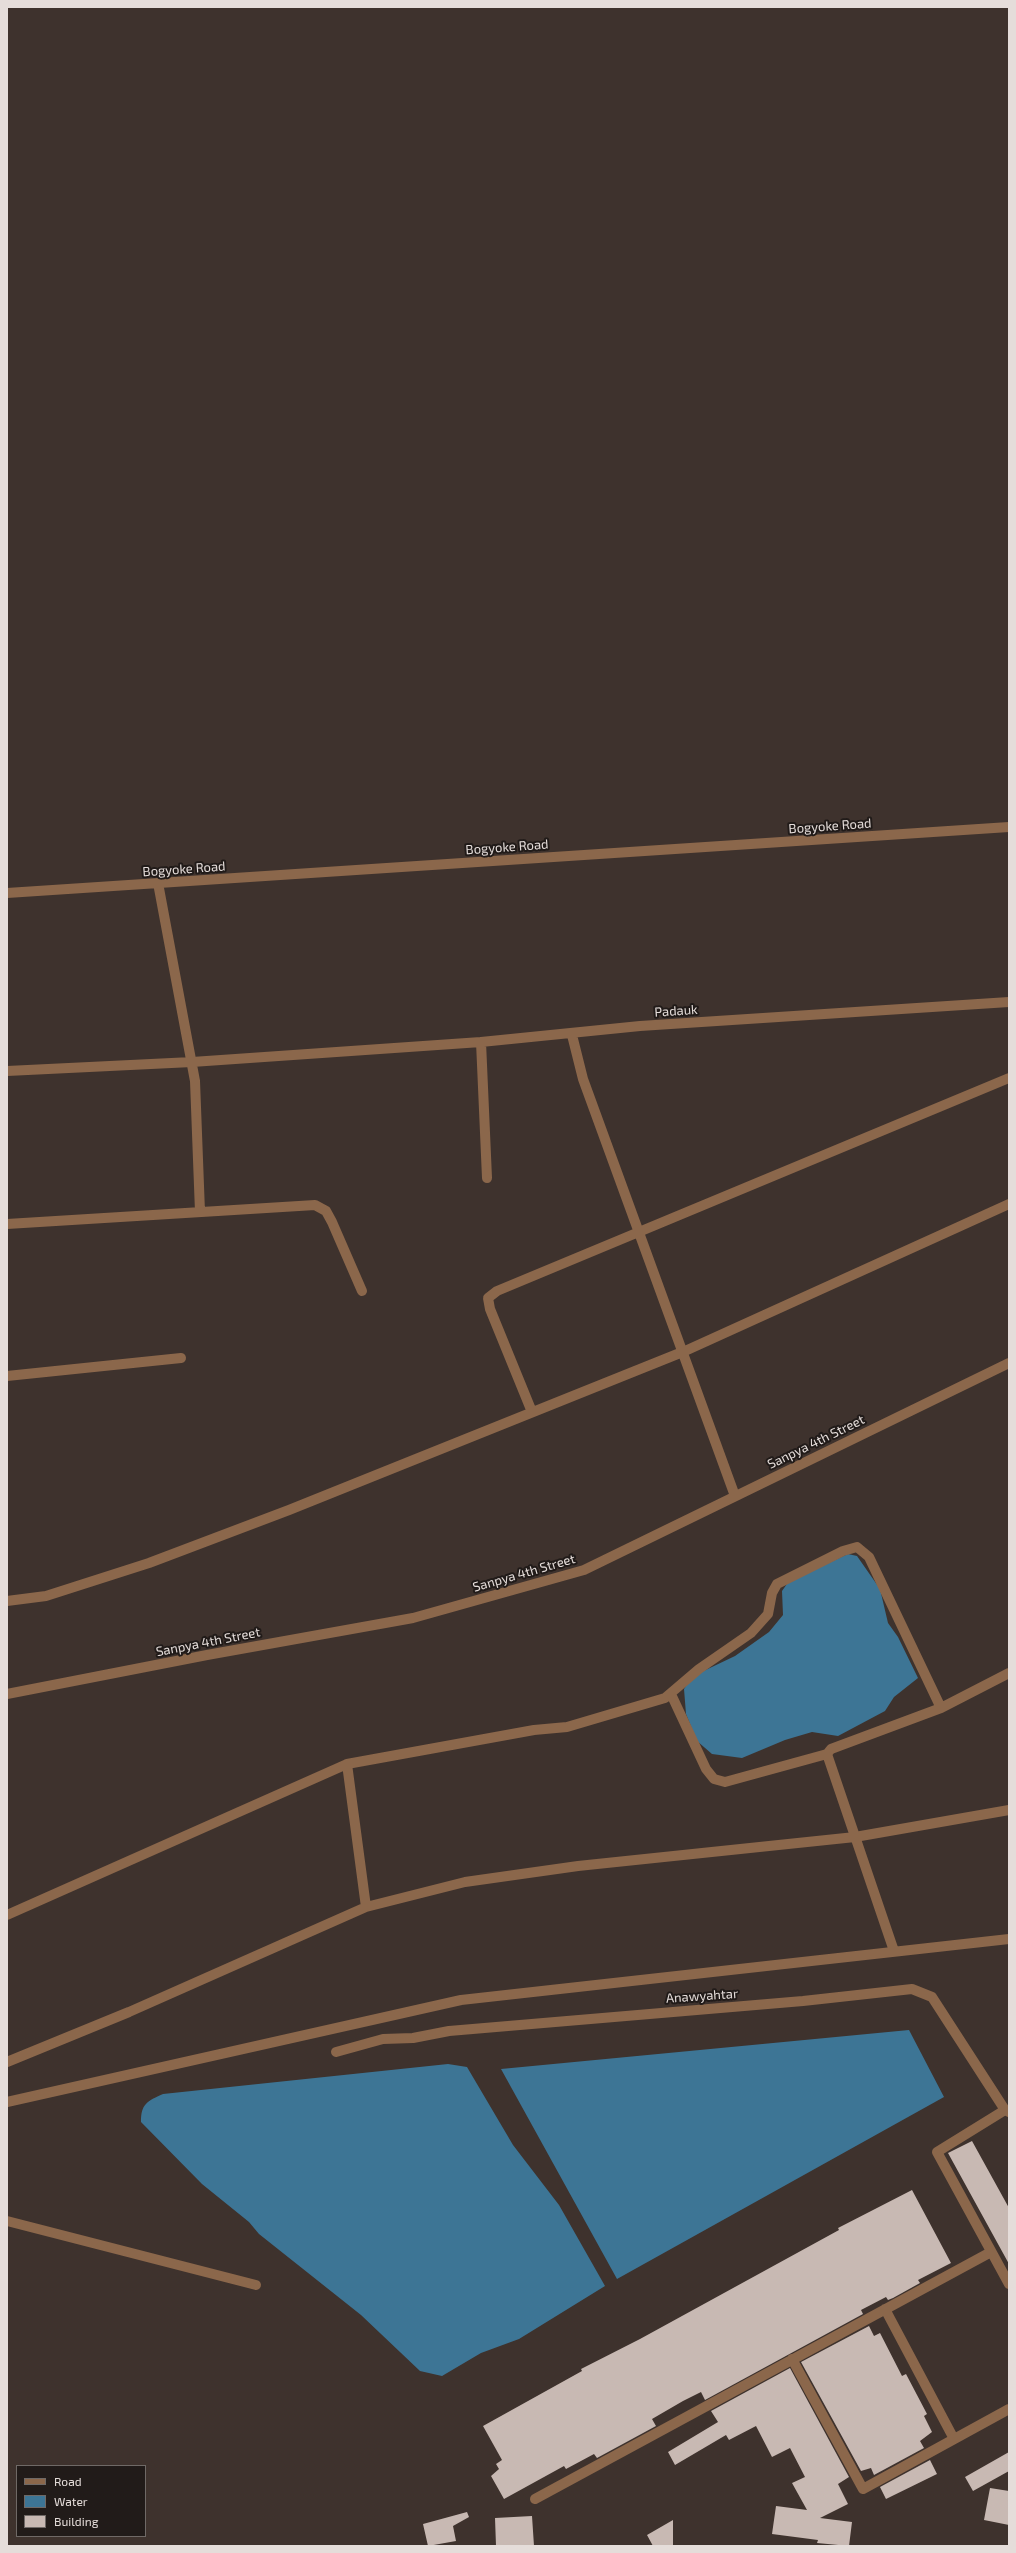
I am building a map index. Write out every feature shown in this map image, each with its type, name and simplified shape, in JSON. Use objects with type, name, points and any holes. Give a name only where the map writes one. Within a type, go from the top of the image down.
[{"type":"street","name":"Bogyoke Road","points":[[7,893],[1009,827]]},
{"type":"street","points":[[158,883],[195,1081],[200,1212]]},
{"type":"street","name":"Padauk","points":[[7,1071],[192,1062],[572,1035],[640,1026],[1009,1002]]},
{"type":"street","points":[[572,1035],[584,1079],[638,1232],[736,1496]]},
{"type":"street","points":[[481,1042],[487,1178]]},
{"type":"street","points":[[532,1412],[490,1309],[488,1298],[497,1291],[1009,1078]]},
{"type":"street","points":[[7,1601],[46,1596],[150,1563],[532,1412],[682,1352],[1009,1204]]},
{"type":"street","points":[[7,1224],[315,1205],[326,1211],[362,1291]]},
{"type":"street","points":[[7,1376],[181,1358]]},
{"type":"street","name":"Sanpya 4th Street","points":[[7,1694],[207,1654],[413,1618],[584,1570],[1009,1363]]},
{"type":"street","points":[[7,1915],[347,1764],[534,1730],[567,1728],[654,1702],[671,1694],[699,1669],[751,1632],[768,1614],[772,1593],[777,1584],[843,1551],[857,1547],[869,1557],[941,1708]]},
{"type":"street","points":[[671,1694],[706,1769],[714,1779],[725,1782],[827,1754],[831,1749],[941,1708],[1009,1673]]},
{"type":"street","points":[[827,1754],[894,1951]]},
{"type":"street","points":[[347,1764],[366,1906]]},
{"type":"street","points":[[7,2062],[129,2012],[366,1906],[465,1882],[578,1866],[855,1837],[1009,1810]]},
{"type":"street","points":[[8,2100],[461,2000],[1009,1939]]},
{"type":"street","name":"Anawyahtar","points":[[336,2052],[383,2039],[413,2038],[449,2031],[803,2001],[912,1989],[932,1997],[1007,2111]]},
{"type":"street","points":[[1007,2111],[937,2152],[1009,2284]]},
{"type":"street","points":[[7,2221],[256,2285]]},
{"type":"street","points":[[535,2499],[991,2252]]},
{"type":"street","points":[[885,2309],[954,2439]]},
{"type":"street","points":[[792,2359],[863,2488],[1009,2409]]},
{"type":"water","points":[[848,1554],[857,1556],[880,1589],[888,1623],[898,1637],[918,1678],[894,1697],[885,1711],[838,1736],[812,1732],[785,1740],[742,1758],[712,1754],[697,1741],[686,1714],[684,1689],[693,1676],[735,1656],[769,1632],[783,1615],[782,1591],[789,1581]]},
{"type":"water","points":[[909,2030],[944,2097],[617,2279],[501,2069]]},
{"type":"water","points":[[448,2064],[467,2067],[513,2145],[559,2205],[605,2286],[519,2339],[481,2353],[442,2376],[420,2371],[361,2315],[259,2234],[249,2222],[202,2184],[141,2122],[142,2111],[146,2104],[163,2094]]},
{"type":"building","points":[[972,2141],[1009,2208],[1009,2264],[948,2153]]},
{"type":"building","points":[[912,2190],[951,2263],[918,2280],[920,2283],[893,2298],[888,2300],[886,2297],[861,2310],[863,2314],[705,2400],[701,2392],[683,2401],[652,2419],[656,2426],[597,2458],[594,2454],[566,2469],[564,2466],[504,2499],[491,2476],[499,2469],[496,2464],[502,2460],[483,2426],[582,2371],[581,2369],[640,2339],[839,2230],[838,2228]]},
{"type":"building","points":[[869,2326],[874,2336],[880,2333],[902,2376],[906,2374],[927,2414],[924,2416],[932,2432],[920,2441],[924,2448],[874,2475],[871,2468],[861,2471],[801,2362]]},
{"type":"building","points":[[790,2368],[849,2477],[838,2484],[848,2504],[820,2518],[852,2522],[849,2546],[817,2543],[818,2540],[772,2534],[776,2506],[807,2510],[792,2483],[805,2477],[790,2448],[772,2457],[756,2426],[729,2440],[726,2435],[675,2465],[668,2452],[718,2422],[711,2411]]},
{"type":"building","points":[[1009,2452],[1009,2471],[973,2491],[965,2477]]},
{"type":"building","points":[[930,2460],[937,2474],[886,2499],[880,2487]]},
{"type":"building","points":[[990,2488],[1009,2491],[1009,2525],[984,2520]]},
{"type":"building","points":[[467,2512],[469,2517],[453,2526],[456,2541],[428,2546],[423,2524]]},
{"type":"building","points":[[532,2516],[534,2546],[496,2546],[495,2518]]},
{"type":"building","points":[[673,2520],[673,2546],[653,2546],[647,2535]]}]
